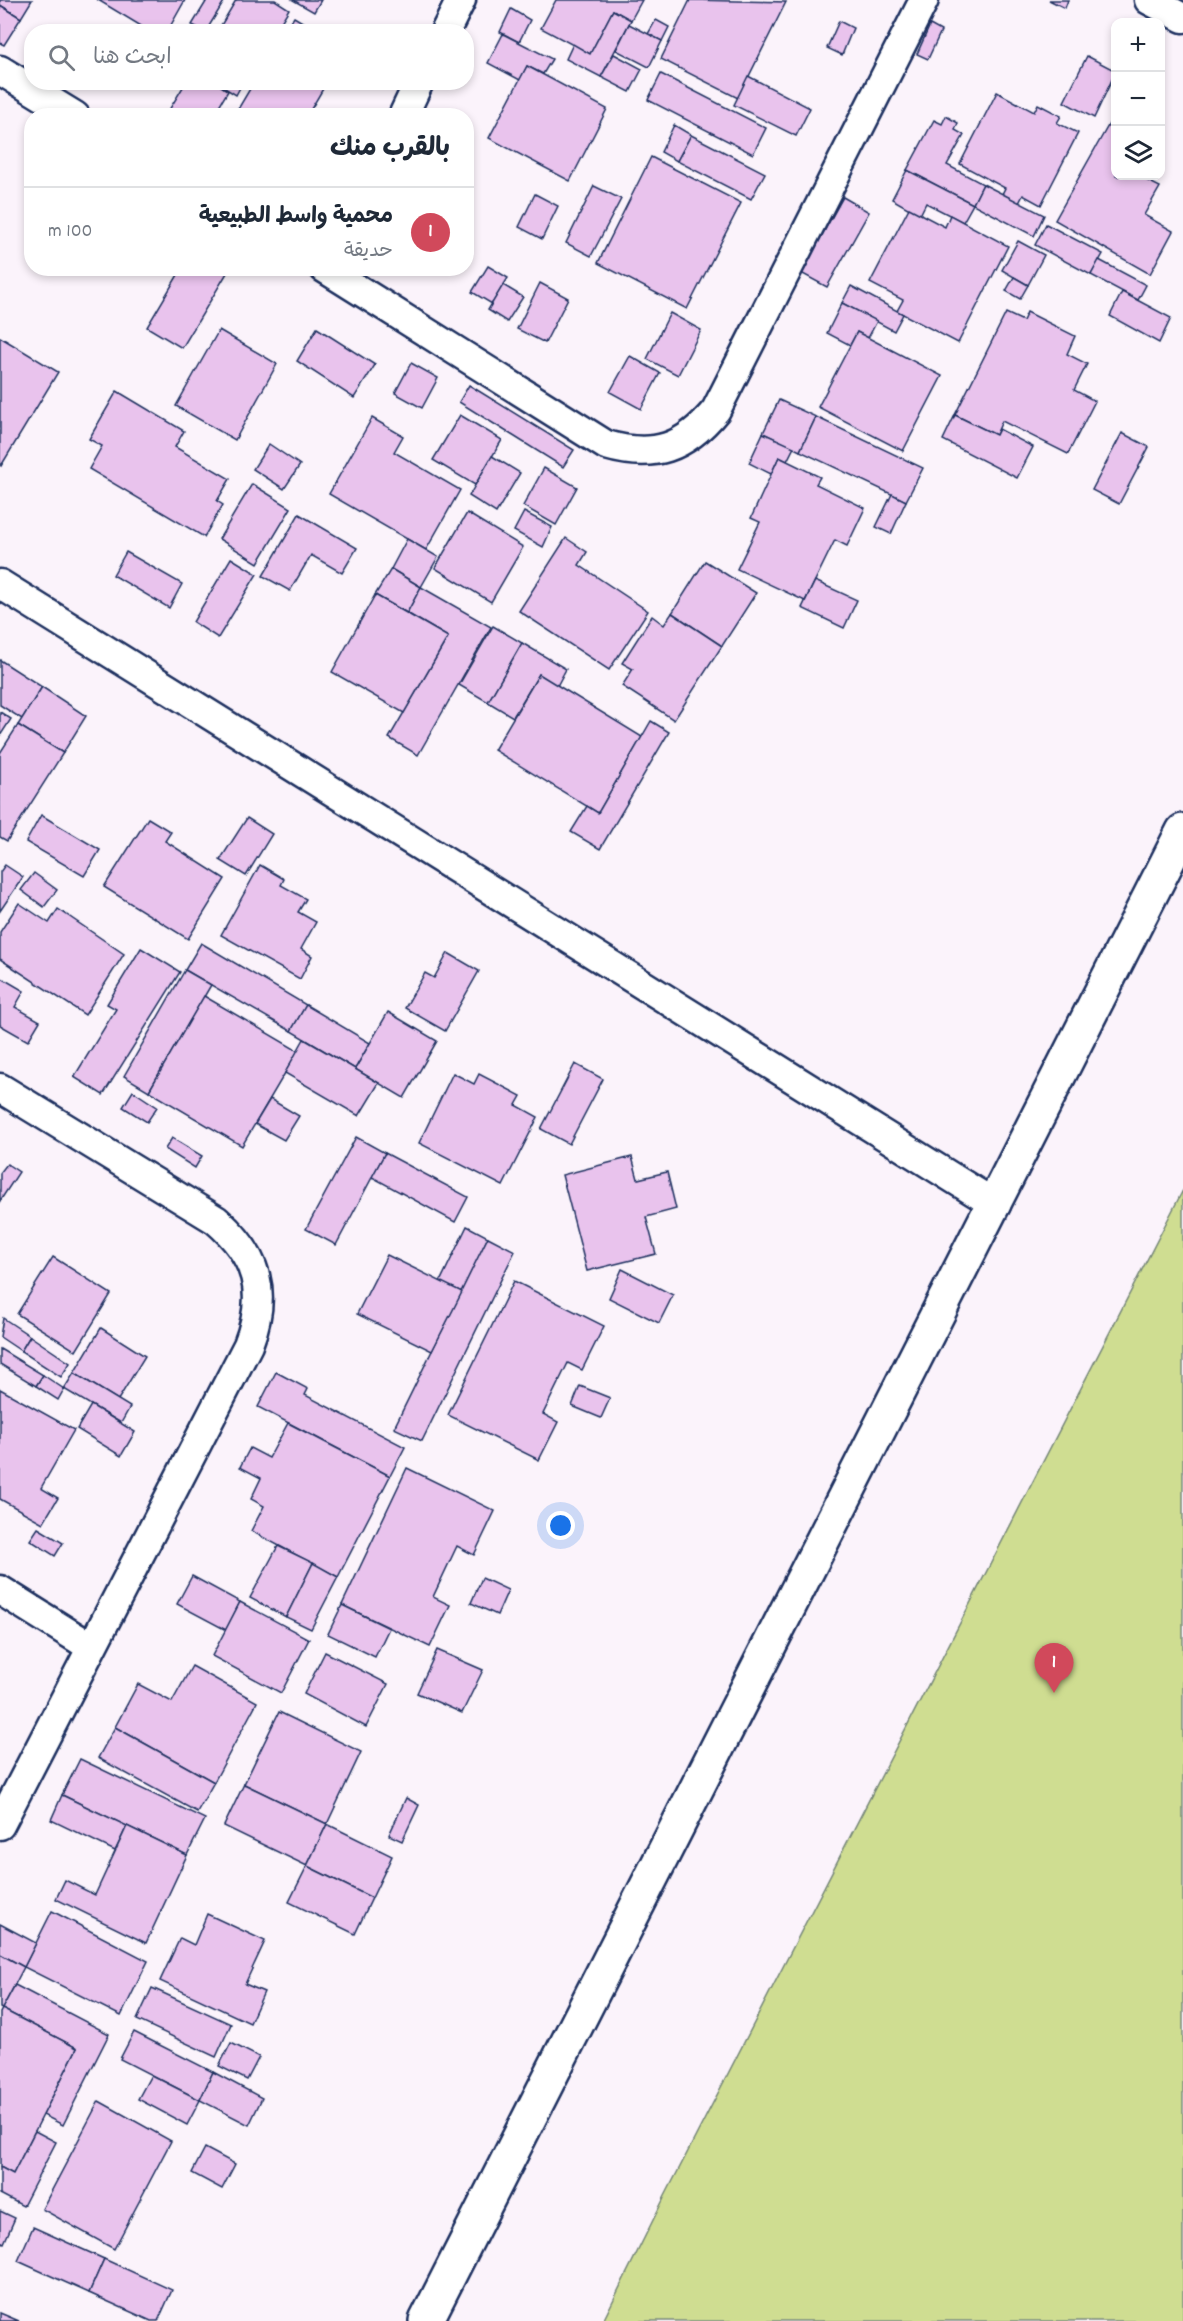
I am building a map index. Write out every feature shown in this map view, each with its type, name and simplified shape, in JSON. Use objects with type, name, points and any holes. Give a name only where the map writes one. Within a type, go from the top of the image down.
[{"type":"main road","points":[[426,2321],[996,1205],[1183,831]]},
{"type":"street","points":[[449,24],[461,0]]},
{"type":"street","points":[[336,276],[606,445],[626,451],[647,452],[668,448],[687,439],[703,426],[716,410],[924,0]]},
{"type":"street","points":[[1149,0],[1183,18]]},
{"type":"street","points":[[0,70],[24,85]]},
{"type":"street","points":[[33,90],[62,108]]},
{"type":"street","points":[[407,108],[415,90]]},
{"type":"street","points":[[0,584],[996,1205]]},
{"type":"street","points":[[0,1088],[216,1220],[234,1235],[247,1254],[256,1276],[259,1299],[256,1323],[248,1345],[0,1825]]},
{"type":"street","points":[[0,1590],[92,1647]]},
{"type":"green space","points":[[1183,1190],[1183,2321],[603,2321],[665,2196]]},
{"type":"building","points":[[0,0],[32,0],[21,18],[0,5]]},
{"type":"building","points":[[98,0],[185,0],[172,24],[138,24]]},
{"type":"building","points":[[203,0],[225,0],[210,24],[193,24],[206,2]]},
{"type":"building","points":[[236,0],[275,0],[289,9],[280,24],[222,24]]},
{"type":"building","points":[[293,0],[321,0],[314,12]]},
{"type":"building","points":[[556,0],[642,0],[631,20],[613,10],[590,54],[541,28]]},
{"type":"building","points":[[690,0],[786,2],[738,98],[661,59]]},
{"type":"building","points":[[1049,0],[1068,0],[1065,8]]},
{"type":"building","points":[[0,5],[21,18],[4,45],[0,43]]},
{"type":"building","points":[[511,9],[530,20],[519,42],[500,32]]},
{"type":"building","points":[[613,10],[631,20],[601,77],[566,59],[573,44],[590,54]]},
{"type":"building","points":[[294,17],[306,24],[290,24]]},
{"type":"building","points":[[656,20],[669,27],[662,41],[648,34]]},
{"type":"building","points":[[839,21],[853,28],[842,55],[827,48]]},
{"type":"building","points":[[629,24],[662,41],[649,67],[616,50]]},
{"type":"building","points":[[930,25],[941,31],[928,59],[917,54]]},
{"type":"building","points":[[503,34],[552,59],[543,74],[527,66],[520,80],[488,63]]},
{"type":"building","points":[[614,54],[642,69],[630,92],[601,77]]},
{"type":"building","points":[[1087,56],[1111,68],[1111,82],[1094,118],[1064,102]]},
{"type":"building","points":[[527,66],[607,109],[570,181],[489,138]]},
{"type":"building","points":[[661,74],[766,128],[753,154],[648,100]]},
{"type":"building","points":[[748,76],[810,108],[796,136],[734,105]]},
{"type":"building","points":[[181,90],[228,91],[218,108],[170,108]]},
{"type":"building","points":[[228,90],[239,90],[236,95]]},
{"type":"building","points":[[249,90],[322,90],[312,108],[239,108]]},
{"type":"building","points":[[997,92],[1034,112],[1038,104],[1061,116],[1057,123],[1078,133],[1041,205],[1023,195],[1019,203],[1002,194],[1005,188],[960,164]]},
{"type":"building","points":[[946,116],[958,123],[955,130],[964,135],[947,165],[983,184],[973,204],[907,170],[934,120],[942,124]]},
{"type":"building","points":[[1109,124],[1111,125],[1111,180],[1146,180],[1160,187],[1144,215],[1173,231],[1150,274],[1055,220]]},
{"type":"building","points":[[674,125],[691,135],[677,161],[661,152]]},
{"type":"building","points":[[691,135],[765,173],[751,199],[677,161]]},
{"type":"building","points":[[651,157],[741,203],[687,309],[598,263]]},
{"type":"building","points":[[907,170],[973,204],[963,222],[926,203],[920,215],[892,199]]},
{"type":"building","points":[[983,184],[1044,215],[1034,236],[973,204]]},
{"type":"building","points":[[594,186],[621,199],[591,256],[566,243]]},
{"type":"building","points":[[535,194],[558,206],[542,239],[519,227]]},
{"type":"building","points":[[843,197],[869,212],[827,287],[801,273]]},
{"type":"building","points":[[909,208],[945,227],[950,215],[1008,246],[958,343],[897,311],[903,300],[870,283]]},
{"type":"building","points":[[1046,224],[1103,254],[1091,275],[1035,245]]},
{"type":"building","points":[[1018,241],[1044,255],[1028,285],[1002,270]]},
{"type":"building","points":[[1099,260],[1146,285],[1138,300],[1091,275]]},
{"type":"building","points":[[488,266],[508,278],[492,304],[472,292]]},
{"type":"building","points":[[177,276],[225,276],[182,348],[147,327]]},
{"type":"building","points":[[1014,277],[1028,285],[1020,299],[1006,291]]},
{"type":"building","points":[[540,283],[568,298],[545,343],[517,329]]},
{"type":"building","points":[[503,285],[523,297],[507,322],[488,310]]},
{"type":"building","points":[[851,286],[903,314],[894,331],[842,303]]},
{"type":"building","points":[[1122,292],[1171,318],[1159,343],[1110,316]]},
{"type":"building","points":[[842,303],[877,321],[868,338],[857,332],[850,345],[827,333]]},
{"type":"building","points":[[1027,312],[1075,336],[1067,354],[1087,364],[1074,390],[1095,401],[1068,454],[1002,421],[996,435],[955,415],[1006,313],[1023,321]]},
{"type":"building","points":[[670,313],[701,330],[678,375],[647,359]]},
{"type":"building","points":[[317,328],[375,365],[354,398],[297,361]]},
{"type":"building","points":[[219,330],[277,364],[235,440],[176,406]]},
{"type":"building","points":[[857,332],[942,376],[903,451],[818,407]]},
{"type":"building","points":[[0,337],[58,372],[1,466],[0,465]]},
{"type":"building","points":[[630,356],[660,373],[641,409],[610,392]]},
{"type":"building","points":[[411,363],[438,378],[422,408],[395,393]]},
{"type":"building","points":[[469,385],[574,450],[563,467],[459,402]]},
{"type":"building","points":[[117,391],[184,431],[175,447],[230,479],[217,501],[223,505],[204,537],[89,469],[102,446],[89,439]]},
{"type":"building","points":[[779,400],[816,417],[800,451],[763,433]]},
{"type":"building","points":[[460,415],[502,440],[475,485],[433,460]]},
{"type":"building","points":[[955,415],[996,435],[999,429],[1033,447],[1017,478],[943,440]]},
{"type":"building","points":[[816,417],[923,468],[906,501],[800,451]]},
{"type":"building","points":[[372,418],[403,436],[394,452],[460,490],[426,550],[329,494]]},
{"type":"building","points":[[763,433],[794,447],[787,461],[779,457],[771,474],[749,463]]},
{"type":"building","points":[[1122,433],[1149,447],[1119,504],[1092,490]]},
{"type":"building","points":[[269,444],[300,465],[284,489],[253,469]]},
{"type":"building","points":[[492,456],[520,473],[496,513],[469,496]]},
{"type":"building","points":[[779,457],[820,477],[816,484],[865,508],[847,546],[835,540],[805,601],[737,569],[760,522],[751,518]]},
{"type":"building","points":[[544,468],[577,487],[556,525],[523,506]]},
{"type":"building","points":[[252,484],[291,508],[258,563],[219,539]]},
{"type":"building","points":[[892,494],[906,501],[891,534],[876,527]]},
{"type":"building","points":[[524,512],[552,527],[543,547],[514,531]]},
{"type":"building","points":[[467,513],[523,547],[491,602],[435,568]]},
{"type":"building","points":[[299,514],[357,548],[342,573],[311,555],[290,591],[263,576]]},
{"type":"building","points":[[566,538],[587,552],[579,565],[648,611],[609,670],[519,611]]},
{"type":"building","points":[[407,539],[438,557],[421,587],[391,569]]},
{"type":"building","points":[[126,552],[182,584],[169,608],[113,575]]},
{"type":"building","points":[[231,558],[257,574],[218,638],[193,622]]},
{"type":"building","points":[[705,561],[756,593],[722,646],[672,613]]},
{"type":"building","points":[[391,569],[421,587],[407,613],[375,595]]},
{"type":"building","points":[[815,581],[857,600],[844,628],[802,608]]},
{"type":"building","points":[[421,587],[491,627],[418,755],[389,738],[448,637],[407,613]]},
{"type":"building","points":[[375,595],[448,637],[404,713],[332,672]]},
{"type":"building","points":[[672,613],[722,646],[674,720],[622,686],[633,669],[622,663],[652,616],[664,625]]},
{"type":"building","points":[[493,626],[522,643],[488,702],[459,685]]},
{"type":"building","points":[[522,643],[566,669],[557,686],[539,674],[513,717],[488,702]]},
{"type":"building","points":[[0,660],[42,687],[22,719],[0,705]]},
{"type":"building","points":[[539,674],[642,737],[598,813],[494,750]]},
{"type":"building","points":[[42,687],[86,716],[63,753],[18,725]]},
{"type":"building","points":[[0,712],[11,719],[0,736]]},
{"type":"building","points":[[651,721],[669,732],[600,849],[571,832],[587,806],[598,813]]},
{"type":"building","points":[[18,725],[63,753],[7,841],[0,837],[0,753]]},
{"type":"building","points":[[41,815],[100,850],[84,876],[26,842]]},
{"type":"building","points":[[148,818],[171,832],[165,841],[225,879],[188,939],[104,887]]},
{"type":"building","points":[[247,818],[272,834],[246,876],[220,860]]},
{"type":"building","points":[[5,865],[23,877],[0,911],[0,872]]},
{"type":"building","points":[[260,865],[284,879],[281,885],[306,899],[298,912],[316,922],[301,949],[312,956],[300,979],[221,935]]},
{"type":"building","points":[[34,873],[57,890],[44,907],[21,890]]},
{"type":"building","points":[[19,903],[49,923],[58,909],[124,954],[85,1015],[0,959],[0,932]]},
{"type":"building","points":[[201,943],[306,1005],[291,1031],[185,970]]},
{"type":"building","points":[[141,948],[180,972],[103,1095],[74,1077],[116,1009],[107,1004]]},
{"type":"building","points":[[448,953],[479,971],[445,1031],[405,1008],[425,973],[434,978]]},
{"type":"building","points":[[185,970],[211,985],[149,1091],[124,1076]]},
{"type":"building","points":[[0,977],[24,991],[15,1007],[40,1021],[28,1041],[0,1025]]},
{"type":"building","points":[[204,996],[298,1051],[242,1146],[149,1091]]},
{"type":"building","points":[[306,1005],[370,1043],[355,1069],[291,1031]]},
{"type":"building","points":[[388,1012],[437,1041],[404,1098],[355,1069]]},
{"type":"building","points":[[304,1039],[379,1083],[359,1116],[285,1073]]},
{"type":"building","points":[[575,1064],[603,1079],[569,1144],[541,1129]]},
{"type":"building","points":[[453,1073],[474,1084],[479,1074],[521,1096],[516,1105],[538,1117],[503,1186],[419,1143]]},
{"type":"building","points":[[133,1091],[157,1107],[147,1122],[123,1107]]},
{"type":"building","points":[[270,1099],[299,1116],[284,1140],[255,1124]]},
{"type":"building","points":[[356,1137],[385,1153],[336,1245],[306,1229]]},
{"type":"building","points":[[172,1138],[202,1156],[195,1168],[165,1149]]},
{"type":"building","points":[[385,1153],[468,1197],[455,1222],[372,1177]]},
{"type":"building","points":[[632,1157],[638,1179],[667,1172],[676,1209],[646,1217],[656,1254],[587,1271],[562,1175]]},
{"type":"building","points":[[7,1164],[19,1172],[0,1201],[0,1173]]},
{"type":"building","points":[[467,1226],[488,1237],[462,1292],[440,1282]]},
{"type":"building","points":[[488,1237],[515,1251],[422,1441],[394,1428]]},
{"type":"building","points":[[387,1255],[462,1292],[432,1351],[357,1314]]},
{"type":"building","points":[[53,1257],[111,1294],[76,1351],[17,1314]]},
{"type":"building","points":[[622,1269],[673,1295],[659,1323],[609,1298]]},
{"type":"building","points":[[514,1281],[604,1326],[582,1370],[568,1363],[543,1414],[558,1422],[539,1460],[448,1415]]},
{"type":"building","points":[[3,1318],[30,1336],[21,1351],[0,1337]]},
{"type":"building","points":[[101,1328],[145,1356],[118,1400],[74,1373]]},
{"type":"building","points":[[30,1336],[70,1363],[61,1377],[21,1351]]},
{"type":"building","points":[[0,1349],[43,1375],[36,1386],[0,1364]]},
{"type":"building","points":[[276,1372],[308,1389],[305,1395],[405,1447],[390,1476],[258,1407]]},
{"type":"building","points":[[74,1373],[130,1407],[121,1423],[64,1389]]},
{"type":"building","points":[[43,1375],[64,1389],[58,1400],[36,1386]]},
{"type":"building","points":[[580,1386],[610,1398],[601,1418],[572,1406]]},
{"type":"building","points":[[0,1389],[74,1430],[41,1488],[58,1498],[43,1523],[0,1499]]},
{"type":"building","points":[[91,1405],[135,1432],[121,1456],[77,1429]]},
{"type":"building","points":[[288,1423],[390,1476],[338,1577],[251,1531],[264,1506],[251,1499],[261,1478],[240,1467],[250,1448],[269,1458]]},
{"type":"building","points":[[407,1468],[495,1511],[474,1555],[457,1546],[433,1597],[450,1605],[430,1647],[342,1605]]},
{"type":"building","points":[[38,1528],[63,1543],[55,1556],[30,1540]]},
{"type":"building","points":[[278,1546],[313,1563],[286,1617],[250,1598]]},
{"type":"building","points":[[313,1563],[338,1577],[311,1629],[286,1617]]},
{"type":"building","points":[[192,1576],[240,1602],[226,1630],[177,1604]]},
{"type":"building","points":[[482,1578],[508,1590],[497,1615],[471,1603]]},
{"type":"building","points":[[240,1602],[309,1639],[281,1693],[212,1656]]},
{"type":"building","points":[[342,1605],[389,1628],[375,1657],[328,1634]]},
{"type":"building","points":[[437,1650],[483,1670],[462,1713],[417,1693]]},
{"type":"building","points":[[325,1652],[388,1684],[366,1727],[304,1694]]},
{"type":"building","points":[[192,1666],[257,1702],[214,1782],[115,1727],[138,1684],[172,1702]]},
{"type":"building","points":[[279,1712],[361,1752],[327,1824],[244,1784]]},
{"type":"building","points":[[115,1727],[214,1782],[197,1812],[98,1758]]},
{"type":"building","points":[[80,1759],[205,1819],[187,1855],[62,1795]]},
{"type":"building","points":[[244,1784],[327,1824],[307,1866],[224,1826]]},
{"type":"building","points":[[62,1795],[127,1826],[115,1851],[51,1820]]},
{"type":"building","points":[[406,1798],[419,1805],[402,1841],[389,1835]]},
{"type":"building","points":[[327,1824],[392,1856],[372,1898],[307,1866]]},
{"type":"building","points":[[127,1826],[187,1855],[146,1943],[56,1899],[65,1880],[95,1895]]},
{"type":"building","points":[[307,1866],[372,1898],[355,1934],[289,1902]]},
{"type":"building","points":[[52,1911],[148,1961],[121,2016],[24,1967]]},
{"type":"building","points":[[207,1914],[265,1941],[245,1984],[264,1992],[250,2023],[160,1981],[180,1938],[194,1945]]},
{"type":"building","points":[[0,1924],[36,1943],[24,1967],[0,1954]]},
{"type":"building","points":[[0,1954],[24,1967],[2,2009],[0,2008]]},
{"type":"building","points":[[15,1985],[109,2034],[63,2125],[43,2115],[77,2048],[2,2009]]},
{"type":"building","points":[[152,1988],[231,2024],[216,2057],[137,2020]]},
{"type":"building","points":[[2,2009],[77,2048],[13,2174],[0,2167],[0,2013]]},
{"type":"building","points":[[134,2032],[213,2072],[200,2100],[120,2059]]},
{"type":"building","points":[[231,2043],[259,2057],[247,2080],[219,2066]]},
{"type":"building","points":[[213,2072],[262,2098],[249,2125],[200,2100]]},
{"type":"building","points":[[151,2075],[200,2100],[187,2125],[138,2099]]},
{"type":"building","points":[[99,2101],[171,2141],[114,2249],[42,2209]]},
{"type":"building","points":[[35,2131],[56,2142],[23,2206],[0,2194],[0,2167],[13,2174]]},
{"type":"building","points":[[205,2148],[235,2164],[222,2189],[192,2173]]},
{"type":"building","points":[[0,2211],[15,2218],[4,2243],[0,2241]]},
{"type":"building","points":[[33,2227],[104,2259],[89,2293],[18,2261]]},
{"type":"building","points":[[104,2259],[172,2290],[158,2321],[151,2321],[89,2293]]},
{"type":"building","points":[[0,2313],[19,2321],[0,2321]]},
{"type":"place","name":"محمية واسط الطبيعية","points":[[1054,1693]]}]
